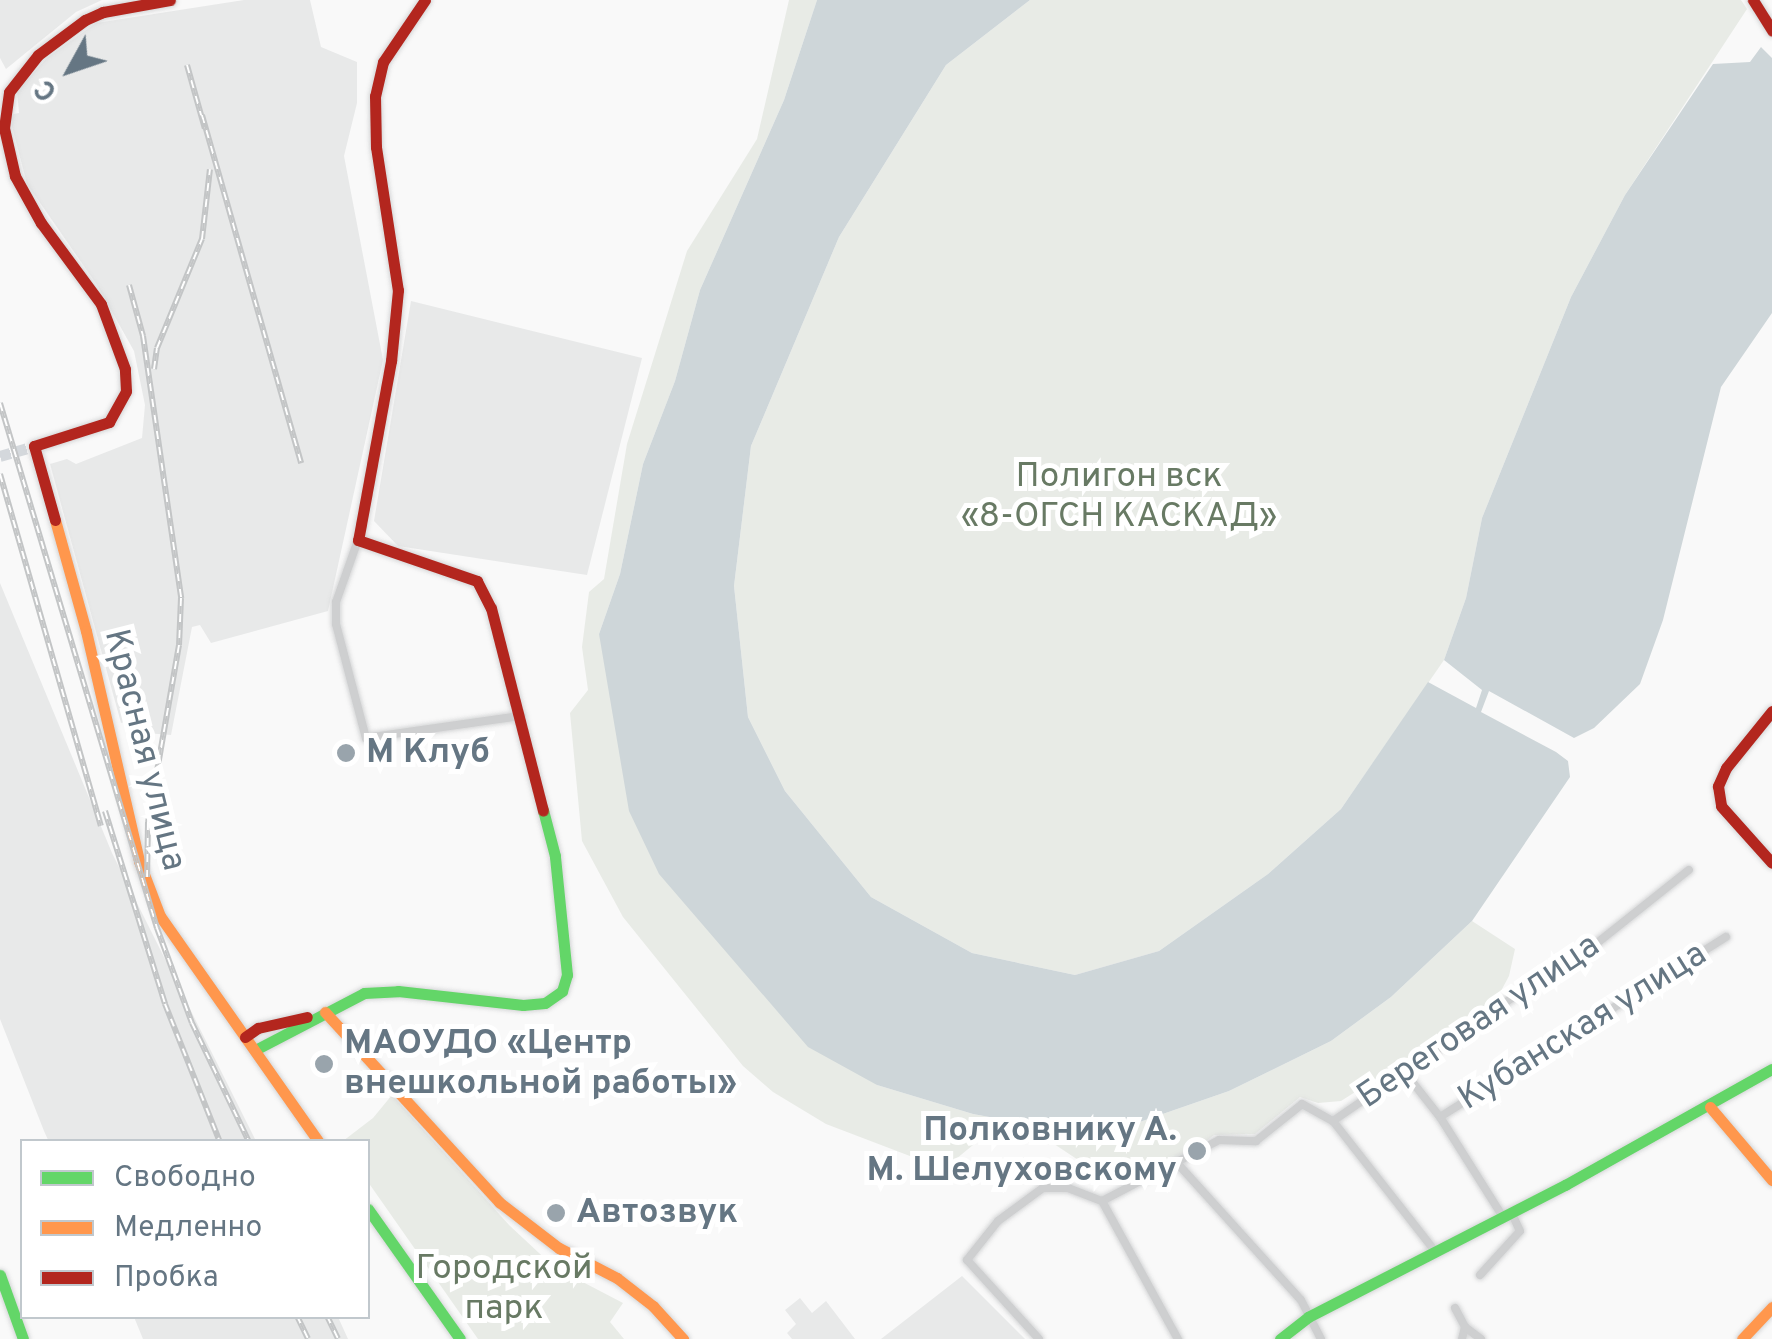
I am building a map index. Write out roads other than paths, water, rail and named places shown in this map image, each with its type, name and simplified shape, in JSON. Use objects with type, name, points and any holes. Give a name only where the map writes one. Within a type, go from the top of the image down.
[{"type":"main road","name":"Красная улица","points":[[170,0],[103,12],[85,20],[38,56],[9,92],[4,128],[15,176],[41,223],[101,304],[125,369],[126,391],[120,409],[109,422],[34,446],[86,631],[139,862],[178,946],[318,1139]]},
{"type":"main road","points":[[1754,0],[1772,31]]},
{"type":"main road","points":[[255,1050],[364,993],[398,991],[523,1005],[544,1003],[562,991],[567,975],[555,856],[502,638],[478,581],[358,540],[391,360],[398,290],[376,147],[375,96],[383,62],[419,2]]},
{"type":"main road","points":[[1772,711],[1726,768],[1718,786],[1728,814],[1772,863]]},
{"type":"main road","points":[[245,1037],[258,1028],[325,1012]]},
{"type":"main road","points":[[325,1012],[500,1202],[560,1248],[617,1278],[653,1306],[683,1339]]},
{"type":"main road","points":[[1280,1339],[1308,1317],[1710,1107],[1772,1068]]},
{"type":"main road","points":[[1710,1107],[1772,1180]]},
{"type":"main road","points":[[370,1212],[460,1339]]},
{"type":"main road","points":[[0,1275],[23,1339]]},
{"type":"main road","points":[[1742,1339],[1772,1307]]},
{"type":"street","points":[[358,540],[336,602],[336,624],[366,738],[521,716]]},
{"type":"street","name":"Береговая улица","points":[[1102,1200],[1219,1140],[1256,1141],[1302,1104],[1334,1121],[1403,1070],[1576,959],[1688,870]]},
{"type":"street","name":"Кубанская улица","points":[[1440,1117],[1726,936]]},
{"type":"street","points":[[1403,1070],[1520,1230],[1480,1276]]},
{"type":"street","points":[[1334,1121],[1434,1250]]},
{"type":"street","points":[[1178,1164],[1301,1300],[1321,1339]]},
{"type":"street","points":[[1039,1339],[967,1260],[998,1222],[1043,1188],[1068,1188],[1102,1200],[1178,1339]]},
{"type":"street","points":[[1455,1308],[1465,1328],[1482,1339]]},
{"type":"street","points":[[1462,1339],[1465,1328]]},
{"type":"tunnel","points":[[0,456],[34,446]]},
{"type":"railway","points":[[187,65],[205,129]]},
{"type":"railway","points":[[202,115],[301,463]]},
{"type":"railway","points":[[154,369],[157,348],[202,239],[210,169]]},
{"type":"railway","points":[[129,285],[143,336],[181,598],[179,645],[148,822],[147,877]]},
{"type":"railway","points":[[0,403],[157,928],[192,1023],[248,1139]]},
{"type":"railway","points":[[0,474],[101,826]]},
{"type":"railway","points":[[105,811],[165,1004],[219,1139]]},
{"type":"railway","points":[[298,1319],[308,1339]]},
{"type":"railway","points":[[328,1319],[338,1339]]},
{"type":"place","name":"М Клуб","points":[[346,753]]},
{"type":"place","name":"МАОУДО «Центр внешкольной работы»","points":[[324,1064]]},
{"type":"place","name":"Полковнику А. М. Шелуховскому","points":[[1197,1151]]},
{"type":"place","name":"Автозвук","points":[[556,1213]]},
{"type":"park label","name":"Полигон вск «8-ОГСН КАСКАД»","points":[[1119,497]]},
{"type":"park label","name":"Городской парк","points":[[504,1289]]}]
